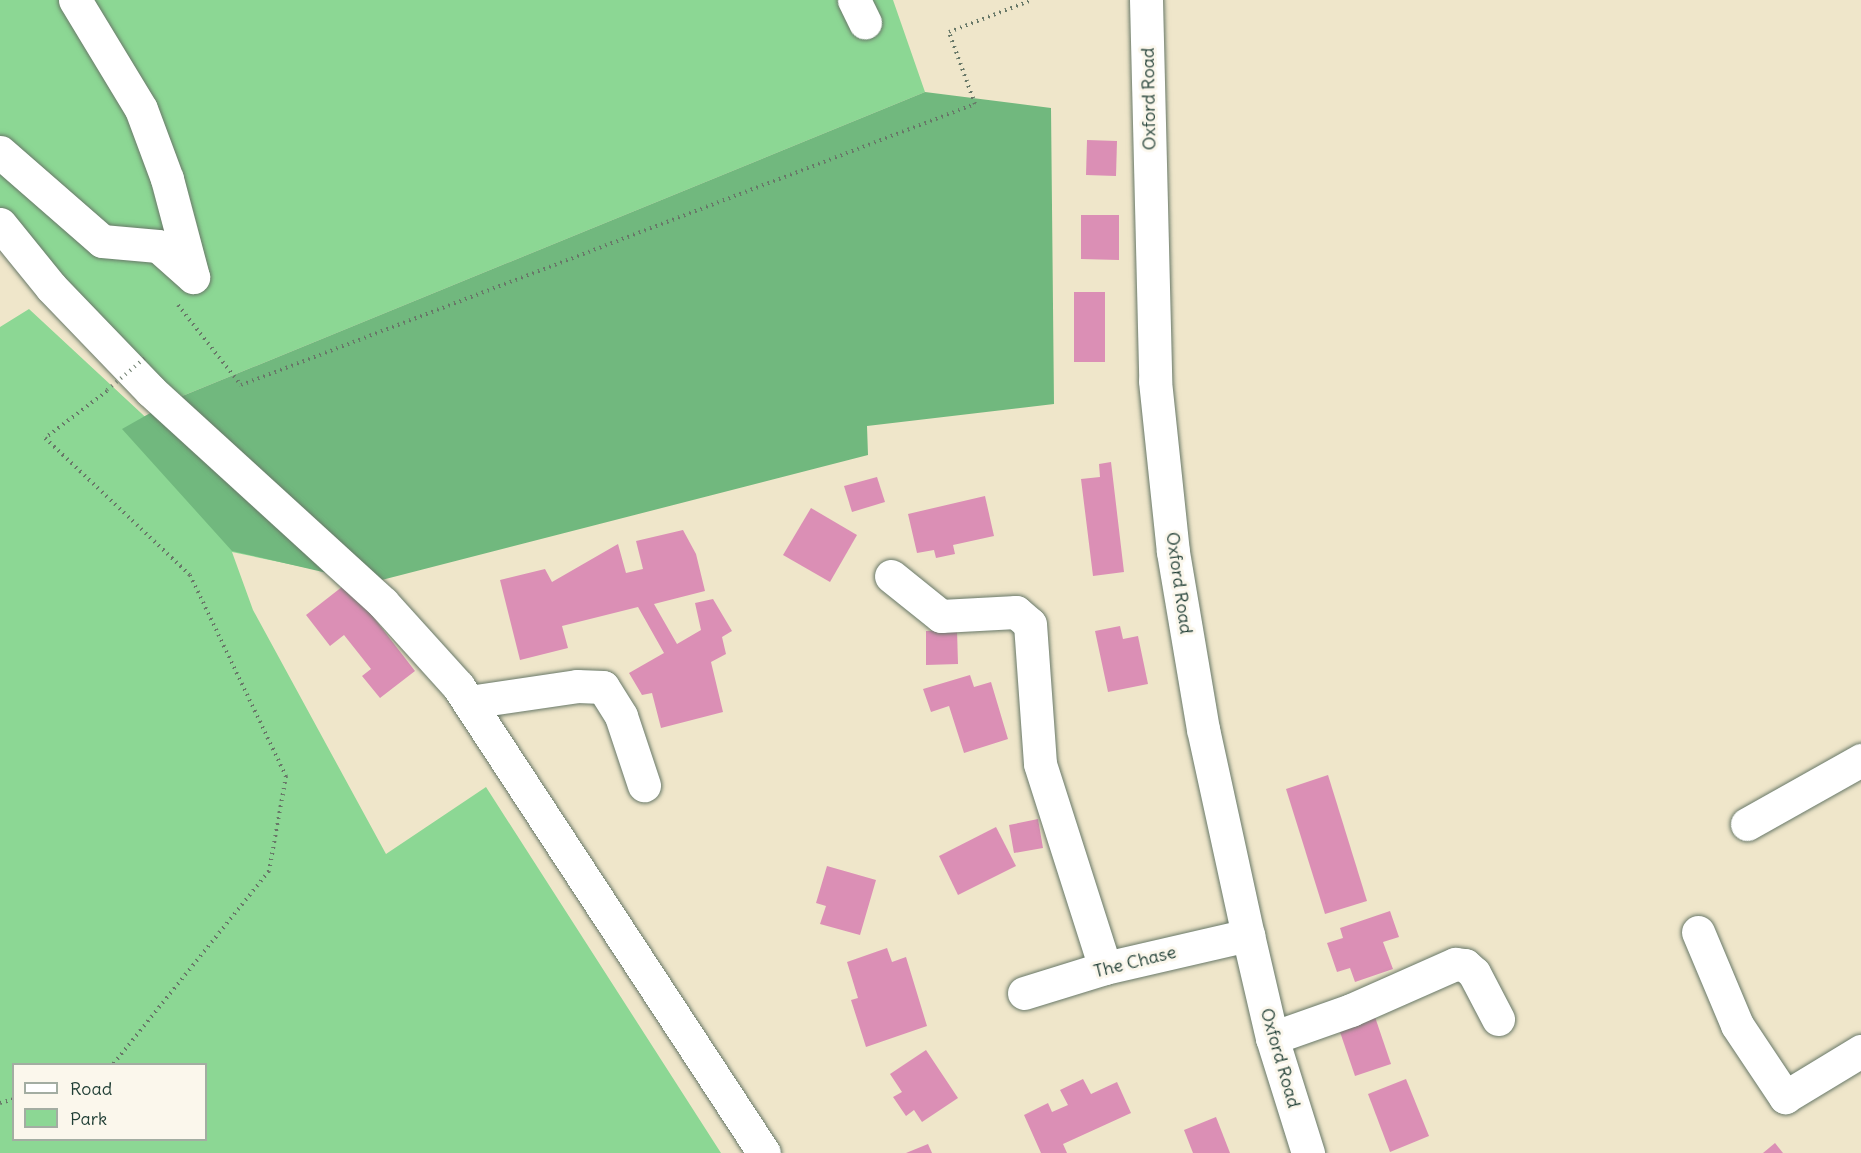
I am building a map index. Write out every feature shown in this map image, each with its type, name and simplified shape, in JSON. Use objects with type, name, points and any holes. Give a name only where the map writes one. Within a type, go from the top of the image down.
[{"type":"street","points":[[0,152],[102,240],[158,246],[193,278],[167,179],[141,109],[75,0]]},
{"type":"street","name":"Oxford Road","points":[[1146,0],[1150,279],[1162,455],[1185,633],[1248,935],[1272,1038],[1308,1153]]},
{"type":"street","points":[[0,224],[86,324],[152,391],[383,603],[422,643],[469,702],[764,1153]]},
{"type":"street","points":[[891,576],[941,616],[1016,612],[1030,624],[1040,764],[1105,968]]},
{"type":"street","points":[[469,702],[577,686],[603,687],[621,716],[644,785]]},
{"type":"street","points":[[1747,824],[1861,760]]},
{"type":"street","points":[[1698,932],[1737,1025],[1785,1097],[1861,1051]]},
{"type":"street","name":"The Chase","points":[[1024,993],[1105,968],[1248,935]]},
{"type":"street","points":[[1272,1038],[1351,1010],[1455,964],[1465,965],[1474,973],[1498,1019]]},
{"type":"path","points":[[171,296],[241,385],[975,104],[950,32],[1032,0]]},
{"type":"path","points":[[115,1063],[268,871],[286,776],[190,575],[45,438],[146,357],[139,347]]},
{"type":"green space","points":[[0,0],[893,0],[925,92],[175,399],[0,224]]},
{"type":"green space","points":[[925,92],[1051,108],[1054,404],[867,426],[868,455],[370,583],[232,551],[122,429],[175,399]]},
{"type":"green space","points":[[29,309],[308,568],[232,552],[253,610],[386,854],[486,787],[721,1153],[0,1153],[0,327]]},
{"type":"building","points":[[1087,140],[1117,141],[1116,176],[1086,175]]},
{"type":"building","points":[[1081,215],[1119,215],[1119,260],[1081,259]]},
{"type":"building","points":[[1074,292],[1105,292],[1105,362],[1074,362]]},
{"type":"building","points":[[1111,462],[1124,572],[1093,576],[1081,479],[1100,477],[1099,464]]},
{"type":"building","points":[[877,477],[885,502],[852,512],[844,486]]},
{"type":"building","points":[[985,496],[994,536],[953,545],[955,554],[936,558],[934,550],[917,553],[908,514]]},
{"type":"building","points":[[811,508],[857,535],[830,582],[783,555]]},
{"type":"building","points":[[683,530],[696,554],[705,591],[654,604],[677,644],[701,630],[695,603],[713,599],[732,631],[722,637],[726,654],[711,662],[723,712],[661,728],[652,693],[642,695],[629,673],[664,653],[638,607],[562,626],[568,648],[520,660],[500,580],[545,569],[552,582],[618,544],[626,573],[643,569],[636,541]]},
{"type":"building","points":[[347,583],[415,671],[380,698],[362,676],[371,669],[344,635],[330,646],[306,615]]},
{"type":"building","points":[[1120,626],[1123,639],[1138,636],[1148,684],[1108,692],[1095,631]]},
{"type":"building","points":[[957,630],[958,664],[926,665],[926,631]]},
{"type":"building","points":[[970,675],[974,687],[991,682],[1008,739],[964,753],[949,706],[931,712],[923,689]]},
{"type":"building","points":[[1328,775],[1367,901],[1325,914],[1286,789]]},
{"type":"building","points":[[1038,819],[1043,848],[1014,853],[1009,825]]},
{"type":"building","points":[[996,827],[1016,866],[958,895],[939,856]]},
{"type":"building","points":[[827,866],[876,880],[860,935],[820,924],[826,906],[816,903]]},
{"type":"building","points":[[1390,911],[1399,937],[1383,942],[1393,969],[1355,982],[1350,968],[1337,972],[1327,943],[1343,938],[1340,928]]},
{"type":"building","points":[[887,948],[892,962],[906,957],[927,1026],[866,1047],[851,1000],[858,998],[847,962]]},
{"type":"building","points":[[1375,1017],[1391,1064],[1355,1076],[1339,1029]]},
{"type":"building","points":[[926,1050],[958,1098],[922,1122],[914,1110],[906,1116],[893,1097],[902,1092],[890,1074]]},
{"type":"building","points":[[1083,1079],[1091,1094],[1117,1082],[1131,1113],[1063,1144],[1067,1153],[1041,1153],[1024,1115],[1048,1103],[1052,1112],[1068,1105],[1060,1090]]},
{"type":"building","points":[[1406,1079],[1429,1136],[1390,1152],[1368,1094]]},
{"type":"building","points":[[1216,1117],[1230,1153],[1193,1153],[1184,1130]]},
{"type":"building","points":[[1775,1143],[1783,1153],[1763,1153]]},
{"type":"building","points":[[928,1144],[932,1153],[906,1153]]}]
